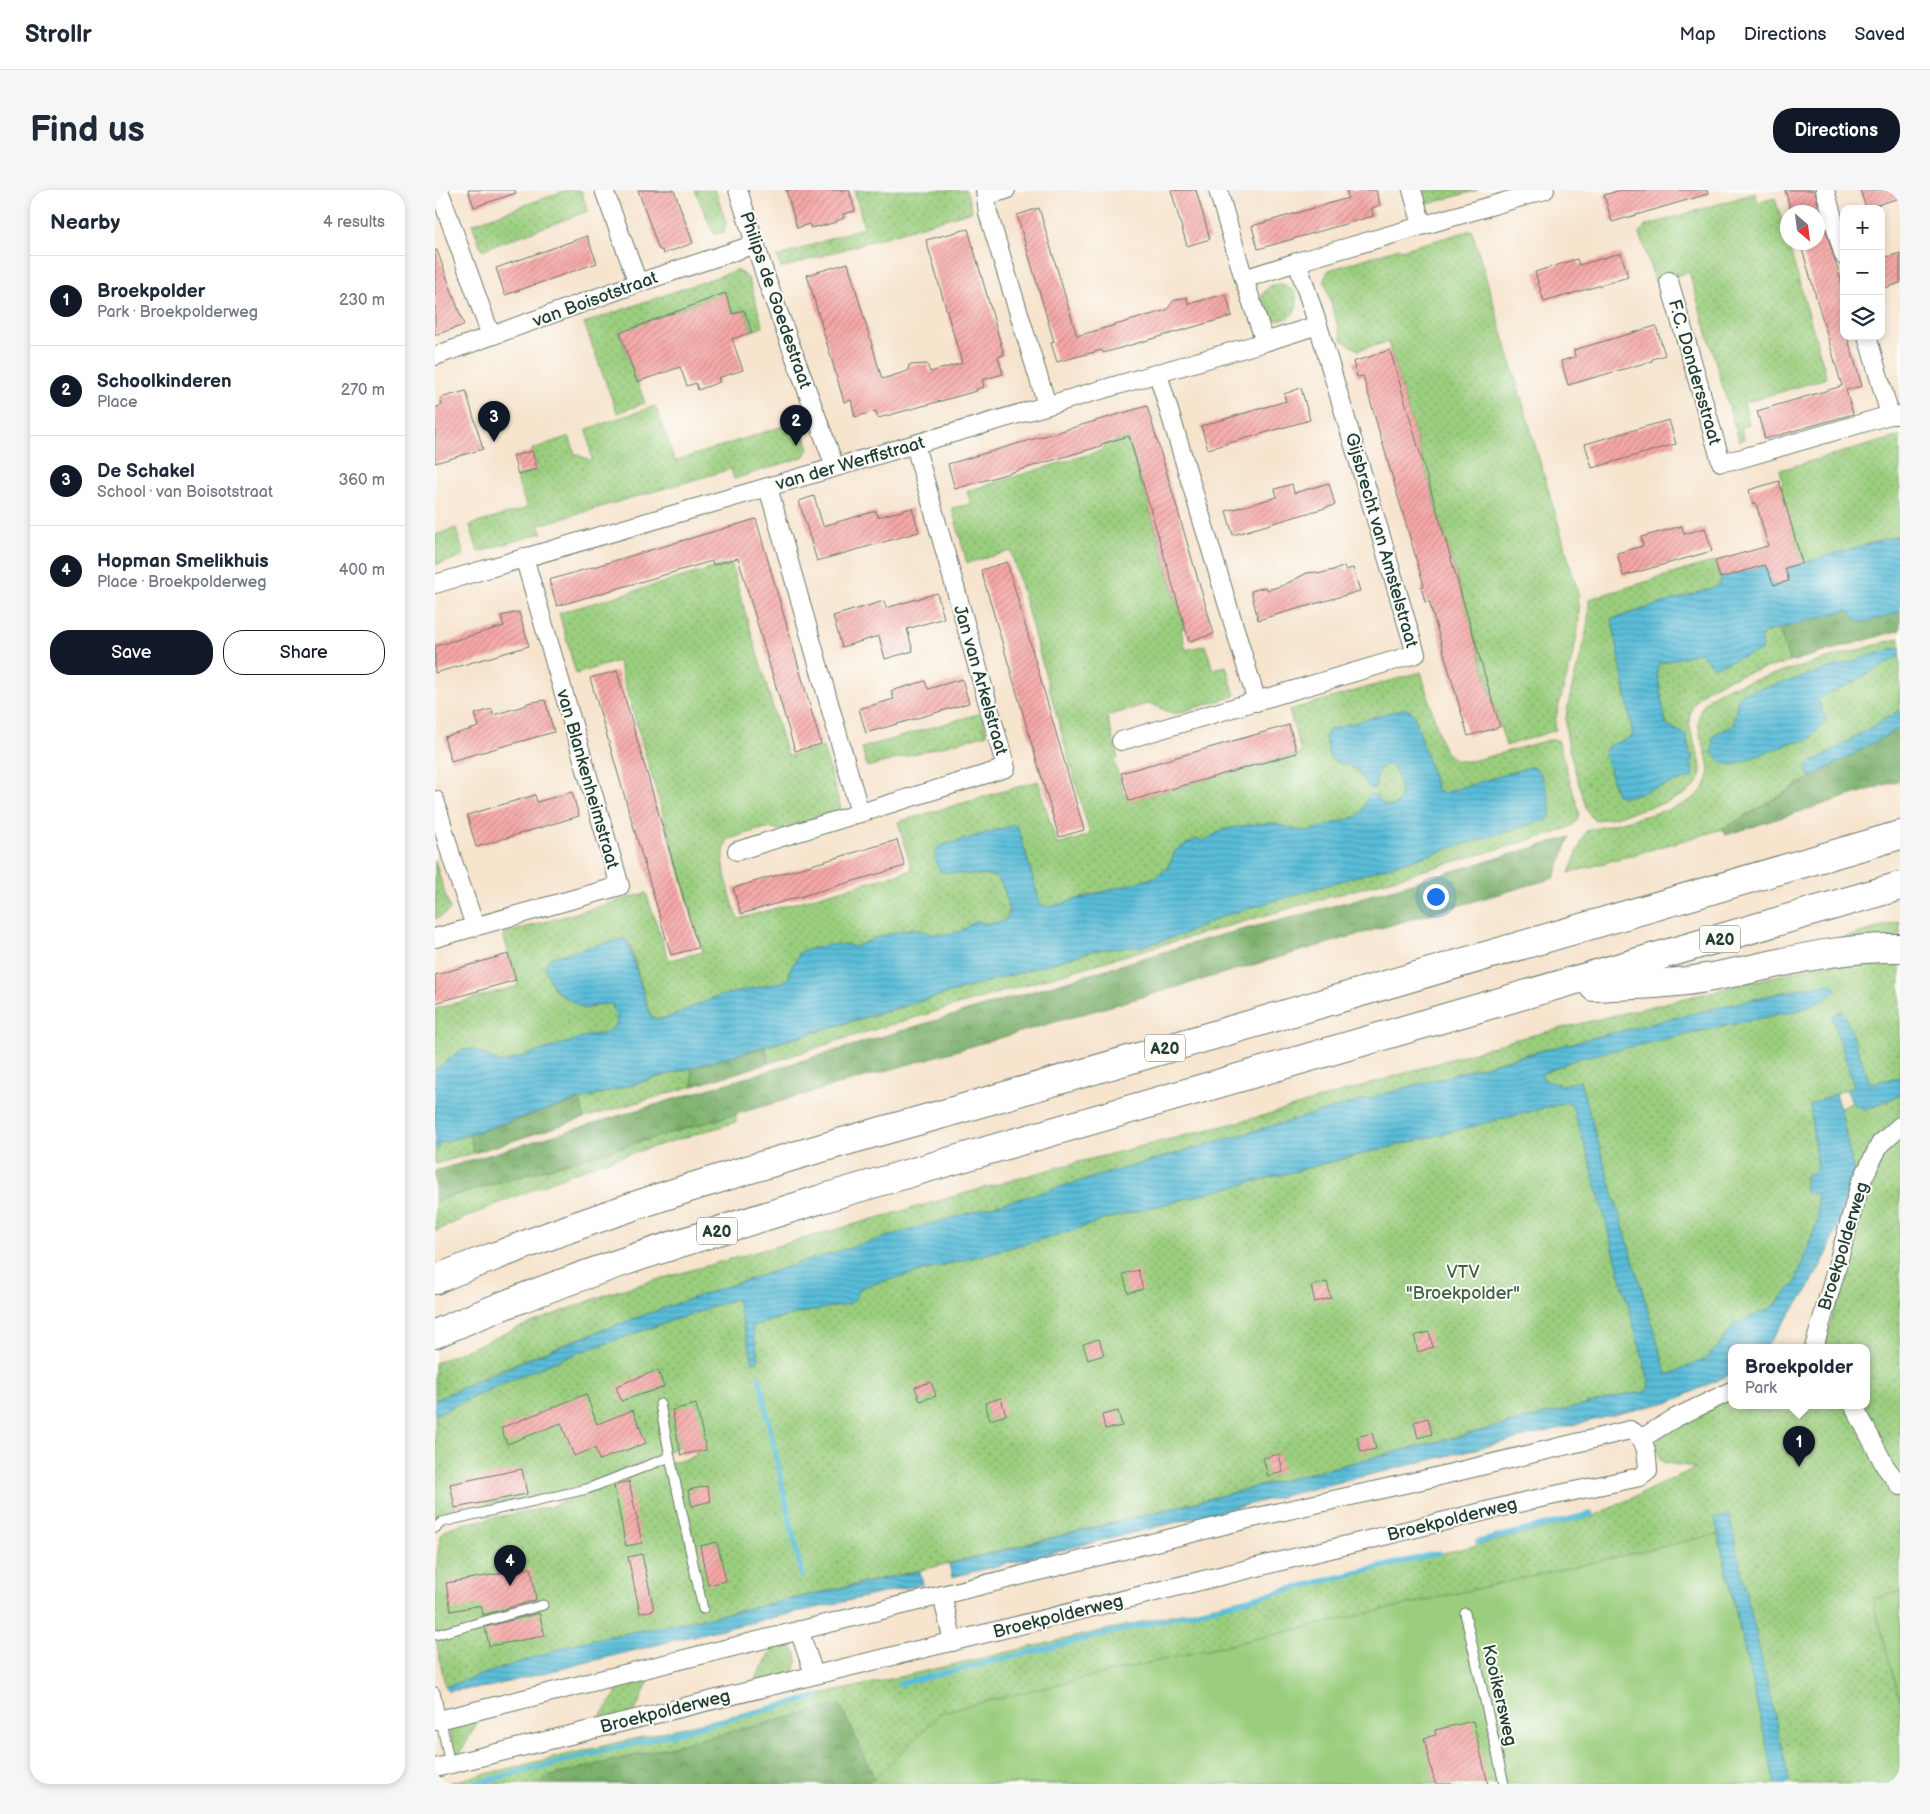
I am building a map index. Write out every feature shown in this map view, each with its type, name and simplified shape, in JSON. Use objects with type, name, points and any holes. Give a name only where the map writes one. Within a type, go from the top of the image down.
[{"type":"highway","name":"A20","points":[[435,1280],[581,1224],[815,1148],[943,1114],[1900,835]]},
{"type":"highway","name":"A20","points":[[435,1334],[581,1276],[841,1193],[1900,886]]},
{"type":"highway","name":"A20","points":[[1540,991],[1699,980],[1812,956],[1844,951],[1900,948]]},
{"type":"street","points":[[439,190],[491,336]]},
{"type":"street","points":[[604,190],[638,283]]},
{"type":"street","name":"Philips de Goedestraat","points":[[738,190],[767,281],[835,467]]},
{"type":"street","points":[[1006,190],[986,193],[988,213],[1047,405]]},
{"type":"street","points":[[1218,190],[1265,342]]},
{"type":"street","points":[[1412,190],[1422,225]]},
{"type":"street","points":[[1244,279],[1545,190]]},
{"type":"street","points":[[1825,190],[1842,250]]},
{"type":"street","name":"van Boisotstraat","points":[[435,356],[638,283],[756,244]]},
{"type":"street","points":[[1297,262],[1318,325]]},
{"type":"street","name":"F.C. Dondersstraat","points":[[1669,281],[1721,462],[1739,459],[1895,415]]},
{"type":"street","name":"van der Werffstraat","points":[[435,584],[1158,374],[1318,325]]},
{"type":"street","name":"Gijsbrecht van Amstelstraat","points":[[1121,741],[1416,654],[1318,325]]},
{"type":"street","points":[[1868,340],[1895,415]]},
{"type":"street","points":[[1158,374],[1257,702]]},
{"type":"street","name":"Jan van Arkelstraat","points":[[737,850],[1006,768],[915,444]]},
{"type":"street","points":[[769,487],[860,813]]},
{"type":"street","name":"van Blankenheimstraat","points":[[435,938],[619,886],[524,557]]},
{"type":"street","points":[[435,800],[453,862],[475,926]]},
{"type":"street","name":"Broekpolderweg","points":[[1815,1344],[1860,1184],[1880,1144],[1900,1126]]},
{"type":"street","points":[[438,1721],[1244,1520],[1431,1478],[1630,1430],[1642,1438],[1675,1418],[1728,1392]]},
{"type":"street","points":[[1856,1409],[1885,1466],[1900,1486]]},
{"type":"street","name":"Broekpolderweg","points":[[442,1766],[1527,1501],[1639,1477],[1647,1471],[1646,1451],[1642,1438]]},
{"type":"street","points":[[942,1595],[953,1642]]},
{"type":"street","points":[[799,1630],[814,1674]]},
{"type":"lane","points":[[660,1404],[703,1609]]},
{"type":"lane","points":[[436,1526],[442,1522],[587,1489],[670,1458]]},
{"type":"lane","points":[[435,1634],[543,1605]]},
{"type":"lane","name":"Kooikersweg","points":[[1465,1612],[1504,1784]]},
{"type":"lane","points":[[435,1692],[442,1766]]},
{"type":"green space","points":[[567,190],[581,190],[588,211],[482,250],[472,224]]},
{"type":"green space","points":[[695,190],[715,190],[726,222],[724,232],[714,234]]},
{"type":"green space","points":[[854,190],[966,190],[972,211],[781,268],[777,257],[864,227]]},
{"type":"green space","points":[[1419,190],[1478,190],[1424,205]]},
{"type":"green space","points":[[1755,193],[1758,202],[1775,198],[1780,215],[1780,250],[1790,250],[1827,378],[1744,403],[1749,424],[1741,427],[1744,439],[1739,441],[1689,272],[1655,282],[1640,233],[1645,226]]},
{"type":"green space","points":[[1472,230],[1577,588],[1579,605],[1576,639],[1555,722],[1556,730],[1506,746],[1388,342],[1358,350],[1342,340],[1324,279],[1329,270],[1399,248],[1401,250]]},
{"type":"green space","points":[[737,270],[749,279],[763,327],[752,331],[744,310],[733,313],[725,292],[619,332],[645,403],[617,413],[584,323]]},
{"type":"green space","points":[[1279,284],[1286,285],[1292,289],[1296,295],[1296,309],[1292,315],[1286,319],[1279,320],[1272,319],[1266,315],[1262,309],[1261,302],[1262,295],[1266,289],[1272,285]]},
{"type":"green space","points":[[655,406],[675,461],[799,421],[809,448],[803,457],[734,479],[731,469],[539,525],[542,533],[478,552],[470,525],[527,508],[516,477],[538,470],[532,449],[569,436],[575,454],[592,461],[587,429]]},
{"type":"green space","points":[[1900,436],[1900,535],[1806,562],[1805,559],[1801,560],[1779,484],[1783,483],[1780,470]]},
{"type":"green space","points":[[1128,437],[1185,628],[1181,629],[1186,650],[1205,645],[1213,669],[1226,666],[1235,696],[1178,713],[1147,704],[1107,716],[1118,758],[1114,760],[1124,795],[1126,794],[1129,801],[1301,753],[1289,710],[1421,672],[1442,745],[1448,755],[1456,760],[1476,760],[1549,740],[1558,740],[1579,812],[1575,823],[1558,832],[1123,956],[846,1038],[769,1063],[765,1047],[1097,950],[1144,946],[1187,933],[1223,916],[1549,819],[1530,767],[1444,793],[1437,790],[1415,718],[1334,761],[1347,765],[1376,785],[1376,776],[1383,766],[1386,764],[1394,768],[1401,792],[1398,804],[1395,807],[1385,805],[1377,796],[1356,817],[1309,831],[1301,831],[1273,823],[1225,829],[1203,841],[1197,839],[1180,848],[1164,872],[1156,877],[1049,907],[1043,906],[1040,903],[1019,830],[1014,825],[938,847],[944,872],[993,876],[997,878],[1003,886],[1009,911],[1004,921],[988,924],[979,921],[974,922],[961,931],[947,934],[932,934],[913,928],[875,938],[855,947],[844,944],[802,951],[790,968],[790,974],[786,981],[721,997],[696,1005],[673,1016],[660,1019],[652,1017],[649,1012],[630,945],[624,939],[621,939],[550,958],[554,990],[584,1009],[608,1003],[612,1004],[617,1019],[616,1025],[604,1034],[592,1035],[502,1063],[496,1061],[435,1070],[435,1009],[518,986],[503,934],[646,893],[669,960],[703,952],[618,661],[576,674],[559,613],[731,563],[787,756],[823,747],[841,809],[835,814],[782,830],[765,828],[729,839],[725,847],[724,867],[738,919],[912,870],[898,822],[1038,781],[1057,845],[1090,835],[1011,551],[967,563],[952,508],[971,504],[967,491],[1103,450],[1104,445]]},
{"type":"green space","points":[[456,528],[464,556],[435,565],[435,535]]},
{"type":"green space","points":[[1715,561],[1721,582],[1719,586],[1612,619],[1633,734],[1630,738],[1608,746],[1604,753],[1615,790],[1619,796],[1626,797],[1691,762],[1691,759],[1694,758],[1694,755],[1691,756],[1686,735],[1666,725],[1657,672],[1659,664],[1700,652],[1763,650],[1760,637],[1767,632],[1779,629],[1790,662],[1726,680],[1704,692],[1696,700],[1690,716],[1691,731],[1700,760],[1701,773],[1695,785],[1679,797],[1615,817],[1594,820],[1587,811],[1570,751],[1566,727],[1568,703],[1587,630],[1589,599]]},
{"type":"green space","points":[[1847,610],[1862,623],[1900,612],[1900,630],[1790,662],[1779,629]]},
{"type":"green space","points":[[1900,638],[1900,710],[1808,765],[1810,776],[1813,776],[1723,829],[1569,873],[1586,831],[1678,807],[1695,797],[1706,784],[1709,770],[1699,726],[1700,712],[1708,699],[1727,688]]},
{"type":"green space","points":[[981,713],[987,734],[867,767],[862,748]]},
{"type":"green space","points":[[1900,728],[1900,780],[1726,835],[1723,829]]},
{"type":"green space","points":[[1570,837],[1554,878],[435,1201],[435,1171],[1210,938],[1312,912]]},
{"type":"green space","points":[[435,861],[450,910],[435,919]]},
{"type":"green space","points":[[1900,921],[1900,939],[1804,950]]},
{"type":"green space","points":[[1900,958],[1900,1077],[1870,1084],[1843,1011],[1832,1016],[1854,1086],[1810,1104],[1817,1170],[1805,1192],[1817,1194],[1818,1220],[1795,1283],[1772,1308],[1734,1324],[1717,1348],[1704,1360],[1667,1375],[1580,1081],[1561,1085],[1545,1081],[1541,1074],[1580,1058],[1787,991],[1523,1055],[1187,1150],[752,1278],[580,1338],[499,1370],[435,1400],[435,1363],[518,1328],[613,1292],[1059,1167],[1270,1114],[1517,1039],[1817,966]]},
{"type":"green space","points":[[765,1047],[769,1063],[693,1086],[691,1068]]},
{"type":"green space","points":[[691,1068],[693,1086],[584,1118],[580,1100]]},
{"type":"green space","points":[[1900,1095],[1900,1119],[1866,1154],[1854,1174],[1840,1107],[1852,1103],[1866,1110]]},
{"type":"green space","points":[[580,1100],[584,1118],[474,1153],[469,1135]]},
{"type":"green space","name":"VTV \"Broekpolder\"","points":[[1564,1103],[1571,1103],[1587,1152],[1650,1385],[1644,1393],[1628,1394],[934,1567],[710,1617],[580,1642],[445,1687],[435,1634],[438,1553],[444,1532],[462,1524],[549,1507],[642,1470],[685,1460],[696,1455],[690,1442],[619,1472],[576,1487],[435,1519],[435,1415],[569,1356],[735,1299],[737,1300],[753,1362],[755,1342],[752,1326],[856,1298],[859,1290],[863,1287],[1061,1234],[1110,1218]]},
{"type":"green space","points":[[736,1114],[736,1122],[596,1164],[435,1231],[435,1201]]},
{"type":"green space","points":[[469,1135],[474,1153],[435,1164],[435,1150],[438,1149],[438,1144]]},
{"type":"green space","points":[[1900,1136],[1900,1784],[443,1784],[798,1700],[1474,1546],[1594,1516],[1695,1468],[1661,1461],[1656,1446],[1659,1437],[1667,1427],[1728,1398],[1728,1409],[1870,1409],[1870,1344],[1825,1344],[1867,1192],[1890,1148]]},
{"type":"green space","points":[[1718,1534],[1775,1784],[857,1784],[875,1779],[942,1712]]},
{"type":"green space","points":[[1900,1592],[1900,1702],[1873,1599]]},
{"type":"green space","points":[[782,1643],[792,1647],[795,1651],[797,1659],[792,1674],[752,1685],[775,1645]]},
{"type":"green space","points":[[652,1673],[634,1714],[595,1724],[626,1679]]},
{"type":"green space","points":[[840,1705],[875,1779],[857,1784],[540,1784],[546,1777]]},
{"type":"green space","points":[[482,1714],[458,1757],[455,1758],[448,1723]]},
{"type":"water","points":[[1900,535],[1900,612],[1861,622],[1856,620],[1847,610],[1767,632],[1760,637],[1763,650],[1714,667],[1700,652],[1659,664],[1657,672],[1666,725],[1686,735],[1689,751],[1694,758],[1691,759],[1693,777],[1626,797],[1617,795],[1604,753],[1608,746],[1630,738],[1633,734],[1612,619],[1719,586],[1720,578],[1765,565],[1774,585],[1788,581],[1785,568]]},
{"type":"water","points":[[1900,648],[1900,656],[1848,685],[1820,698],[1819,702],[1826,720],[1809,740],[1791,743],[1734,765],[1720,760],[1714,753],[1711,754],[1710,751],[1713,750],[1712,739],[1716,733],[1733,726],[1738,698],[1742,693],[1796,679],[1891,649]]},
{"type":"water","points":[[1407,709],[1414,714],[1437,790],[1444,793],[1530,767],[1535,768],[1542,777],[1547,792],[1550,808],[1549,819],[1223,916],[1187,933],[1144,946],[1097,950],[541,1111],[438,1144],[438,1149],[435,1150],[435,1070],[457,1053],[468,1049],[473,1050],[502,1063],[591,1035],[604,1034],[616,1025],[617,1019],[612,1004],[601,1004],[584,1009],[554,988],[547,975],[545,966],[550,958],[621,939],[627,940],[649,1012],[652,1017],[661,1020],[719,996],[786,981],[790,974],[790,968],[802,951],[834,945],[855,947],[875,938],[913,928],[932,934],[947,934],[961,931],[974,922],[979,921],[988,924],[1004,921],[1009,915],[1009,911],[1003,886],[997,878],[993,876],[941,872],[935,856],[938,847],[1014,825],[1019,830],[1039,900],[1043,906],[1050,907],[1156,877],[1168,868],[1175,851],[1194,840],[1203,841],[1225,829],[1273,823],[1301,831],[1309,831],[1356,817],[1362,811],[1369,794],[1377,796],[1385,806],[1392,806],[1397,803],[1400,787],[1394,768],[1386,764],[1383,766],[1377,774],[1375,788],[1370,789],[1356,769],[1330,759],[1325,737],[1329,730]]},
{"type":"water","points":[[1900,710],[1900,728],[1813,776],[1807,774],[1806,768],[1808,765]]},
{"type":"water","points":[[1832,983],[1836,990],[1826,999],[1807,1008],[1580,1058],[1541,1074],[1545,1081],[1561,1085],[1580,1081],[1667,1375],[1704,1360],[1717,1348],[1734,1324],[1772,1308],[1795,1283],[1818,1220],[1817,1194],[1805,1192],[1805,1176],[1817,1170],[1810,1104],[1835,1094],[1840,1107],[1854,1174],[1828,1252],[1807,1291],[1768,1344],[1728,1344],[1728,1375],[1668,1403],[952,1577],[949,1564],[1628,1394],[1644,1393],[1650,1385],[1587,1152],[1571,1103],[1564,1103],[1110,1218],[1061,1234],[863,1287],[850,1304],[799,1313],[752,1326],[759,1359],[755,1362],[753,1362],[737,1300],[735,1299],[569,1356],[435,1415],[435,1400],[520,1363],[606,1329],[781,1269],[959,1216],[1464,1072],[1595,1037],[1768,996]]},
{"type":"water","points":[[1843,1010],[1870,1083],[1900,1077],[1900,1095],[1866,1110],[1852,1103],[1846,1089],[1854,1086],[1832,1016]]},
{"type":"water","points":[[1729,1515],[1790,1784],[1775,1784],[1715,1519]]},
{"type":"water","points":[[920,1571],[923,1584],[700,1634],[488,1687],[447,1691],[445,1687],[580,1642],[710,1617]]},
{"type":"building","points":[[468,190],[515,190],[516,193],[474,207]]},
{"type":"building","points":[[638,190],[674,190],[693,243],[663,254],[662,250],[659,250]]},
{"type":"building","points":[[786,190],[849,190],[855,211],[843,214],[844,218],[836,222],[819,227],[811,228],[809,224],[797,228]]},
{"type":"building","points":[[1171,190],[1196,190],[1210,239],[1187,246]]},
{"type":"building","points":[[1346,190],[1376,190],[1380,205],[1372,208],[1373,216],[1258,249],[1252,226],[1348,198]]},
{"type":"building","points":[[1621,190],[1707,190],[1708,194],[1612,222],[1604,195]]},
{"type":"building","points":[[1785,190],[1815,190],[1818,205],[1789,205]]},
{"type":"building","points":[[1860,190],[1900,190],[1900,198],[1876,205],[1865,205]]},
{"type":"building","points":[[1039,208],[1077,336],[1167,310],[1173,301],[1187,297],[1188,304],[1226,294],[1232,316],[1103,353],[1102,350],[1057,362],[1051,343],[1054,342],[1017,215]]},
{"type":"building","points":[[1825,227],[1840,277],[1840,340],[1848,340],[1862,386],[1846,390],[1853,414],[1765,439],[1757,411],[1842,386],[1802,250],[1825,250]]},
{"type":"building","points":[[968,229],[1004,355],[998,357],[1003,374],[982,380],[984,387],[976,389],[977,391],[878,418],[876,411],[855,417],[851,400],[844,402],[807,275],[848,263],[882,379],[908,371],[909,365],[927,364],[930,372],[962,363],[926,240]]},
{"type":"building","points":[[587,236],[597,263],[505,295],[496,268]]},
{"type":"building","points":[[435,250],[437,250],[464,325],[435,335]]},
{"type":"building","points":[[1621,253],[1628,277],[1544,302],[1535,272],[1577,259],[1579,265]]},
{"type":"building","points":[[1900,253],[1900,283],[1885,288],[1885,258]]},
{"type":"building","points":[[725,293],[733,314],[744,310],[752,332],[732,339],[743,370],[718,378],[720,382],[698,390],[696,383],[687,386],[680,367],[637,382],[620,333]]},
{"type":"building","points":[[1656,326],[1665,355],[1652,359],[1652,361],[1568,385],[1561,361],[1575,357],[1574,350]]},
{"type":"building","points":[[1390,350],[1500,727],[1468,736],[1429,601],[1425,602],[1421,587],[1424,586],[1363,376],[1357,377],[1353,362]]},
{"type":"building","points":[[1301,388],[1310,420],[1208,449],[1201,426],[1286,401],[1284,394]]},
{"type":"building","points":[[466,391],[483,449],[435,463],[435,408],[442,405],[440,398]]},
{"type":"building","points":[[1147,406],[1214,634],[1189,641],[1129,436],[955,489],[948,464]]},
{"type":"building","points":[[1669,420],[1676,444],[1592,468],[1585,444]]},
{"type":"building","points":[[532,451],[537,469],[518,474],[513,456]]},
{"type":"building","points":[[1779,481],[1802,563],[1785,568],[1789,581],[1774,585],[1765,565],[1720,578],[1715,561],[1768,546],[1756,503],[1753,504],[1749,490]]},
{"type":"building","points":[[1329,483],[1335,505],[1233,535],[1226,511],[1277,497],[1275,489],[1292,484],[1294,493]]},
{"type":"building","points":[[814,496],[823,526],[876,511],[878,517],[912,508],[919,532],[817,561],[799,501]]},
{"type":"building","points":[[756,519],[821,744],[795,751],[738,558],[713,565],[712,561],[557,606],[549,580]]},
{"type":"building","points":[[1682,526],[1684,534],[1705,528],[1712,551],[1623,576],[1617,553],[1643,546],[1641,537]]},
{"type":"building","points":[[1007,562],[1084,830],[1059,837],[981,570]]},
{"type":"building","points":[[1344,567],[1345,570],[1353,568],[1360,591],[1258,620],[1251,591],[1266,587],[1267,590],[1284,585],[1307,573],[1317,572],[1318,574]]},
{"type":"building","points":[[937,593],[944,618],[907,629],[913,651],[885,659],[879,636],[842,647],[833,616],[884,601],[886,608]]},
{"type":"building","points":[[519,612],[529,646],[435,673],[435,646],[504,626],[501,616]]},
{"type":"building","points":[[617,671],[698,948],[671,955],[590,678]]},
{"type":"building","points":[[962,679],[969,703],[866,733],[859,709],[894,699],[891,691],[925,681],[928,689]]},
{"type":"building","points":[[545,700],[554,732],[451,761],[444,737],[479,727],[475,714],[492,709],[493,715],[527,705],[527,703]]},
{"type":"building","points":[[1289,725],[1297,753],[1129,801],[1121,773]]},
{"type":"building","points":[[572,792],[579,816],[476,847],[467,815],[535,795],[537,802]]},
{"type":"building","points":[[897,840],[905,866],[741,914],[733,888]]},
{"type":"building","points":[[508,954],[516,980],[435,1003],[435,975]]},
{"type":"building","points":[[1138,1270],[1143,1289],[1128,1293],[1123,1274]]},
{"type":"building","points":[[1327,1282],[1331,1298],[1315,1302],[1311,1286]]},
{"type":"building","points":[[1429,1332],[1433,1347],[1418,1352],[1414,1336]]},
{"type":"building","points":[[1099,1339],[1104,1355],[1088,1360],[1083,1344]]},
{"type":"building","points":[[658,1370],[664,1387],[621,1401],[616,1386]]},
{"type":"building","points":[[931,1382],[936,1396],[920,1401],[915,1387]]},
{"type":"building","points":[[586,1394],[597,1424],[633,1410],[646,1443],[599,1460],[595,1448],[574,1456],[561,1423],[507,1444],[501,1428]]},
{"type":"building","points":[[1001,1398],[1006,1415],[990,1420],[985,1403]]},
{"type":"building","points":[[696,1404],[706,1450],[681,1455],[672,1410]]},
{"type":"building","points":[[1118,1411],[1122,1426],[1105,1429],[1102,1415]]},
{"type":"building","points":[[1428,1418],[1432,1434],[1418,1438],[1414,1422]]},
{"type":"building","points":[[1372,1433],[1376,1449],[1361,1452],[1357,1437]]},
{"type":"building","points":[[1279,1454],[1283,1472],[1268,1476],[1263,1458]]},
{"type":"building","points":[[522,1469],[527,1494],[455,1508],[450,1484]]},
{"type":"building","points":[[629,1481],[642,1543],[626,1546],[614,1486]]},
{"type":"building","points":[[707,1486],[711,1501],[692,1506],[688,1490]]},
{"type":"building","points":[[717,1542],[726,1581],[708,1585],[700,1546]]},
{"type":"building","points":[[642,1554],[654,1610],[640,1613],[628,1557]]},
{"type":"building","points":[[531,1568],[536,1600],[483,1615],[481,1605],[451,1611],[446,1583]]},
{"type":"building","points":[[539,1613],[545,1636],[489,1646],[485,1627]]},
{"type":"building","points":[[1473,1721],[1488,1784],[1435,1784],[1424,1738],[1436,1735],[1435,1730]]},
{"type":"waterway","points":[[759,1377],[802,1576]]},
{"type":"waterway","points":[[1478,1542],[1591,1514]]},
{"type":"waterway","points":[[899,1684],[1439,1553]]},
{"type":"waterway","points":[[473,1784],[816,1697]]},
{"type":"place","name":"De Schakel","points":[[494,442]]},
{"type":"place","name":"Schoolkinderen","points":[[796,446]]},
{"type":"place","name":"Broekpolder","points":[[1799,1467]]},
{"type":"place","name":"Hopman Smelikhuis","points":[[510,1586]]}]
